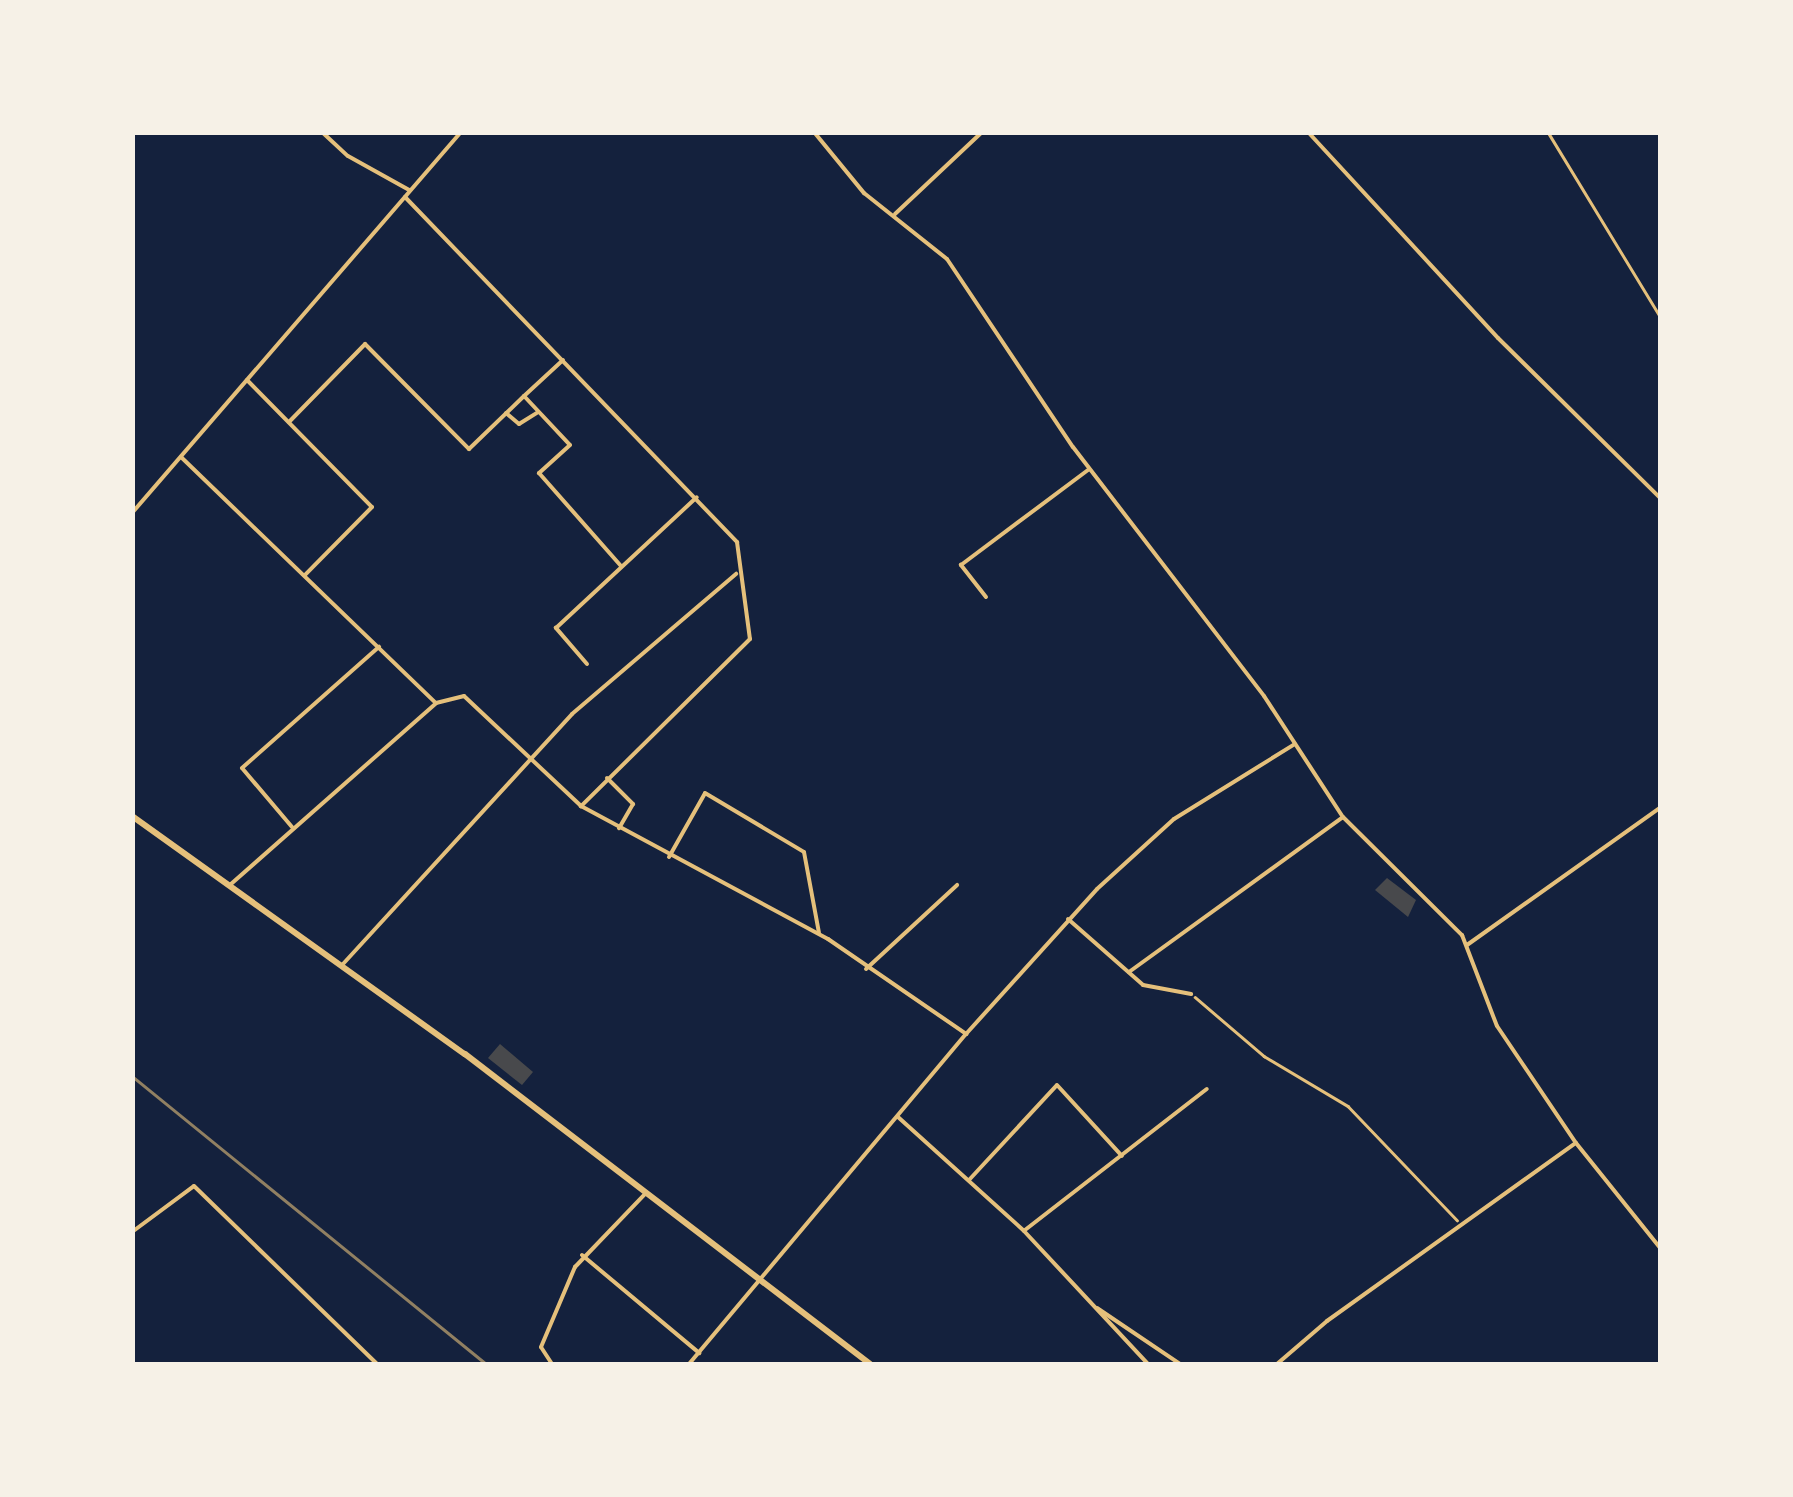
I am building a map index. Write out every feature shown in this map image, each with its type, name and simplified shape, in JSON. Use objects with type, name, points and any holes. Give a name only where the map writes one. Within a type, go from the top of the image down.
[{"type":"main road","points":[[132,816],[342,964],[870,1364]]},
{"type":"street","points":[[322,132],[348,156],[410,190]]},
{"type":"street","points":[[132,514],[460,132]]},
{"type":"street","points":[[814,132],[850,179],[947,259],[1089,469],[1295,744],[1343,817],[1467,945],[1491,1017],[1576,1142],[1660,1248]]},
{"type":"street","points":[[894,215],[982,132]]},
{"type":"street","points":[[1308,132],[1486,327],[1660,498]]},
{"type":"street","points":[[405,197],[734,536],[736,574],[750,639],[581,806]]},
{"type":"street","points":[[288,422],[365,344],[469,449],[563,360]]},
{"type":"street","points":[[247,380],[372,508],[305,575]]},
{"type":"street","points":[[524,396],[570,445],[539,474],[621,566]]},
{"type":"street","points":[[506,413],[519,424],[538,412]]},
{"type":"street","points":[[181,458],[436,703]]},
{"type":"street","points":[[986,598],[961,565],[1089,469]]},
{"type":"street","points":[[587,664],[556,628],[697,497]]},
{"type":"street","points":[[342,964],[572,714],[736,574]]},
{"type":"street","points":[[294,829],[242,768],[379,647]]},
{"type":"street","points":[[231,884],[436,703],[464,696],[581,806],[669,857],[819,934],[966,1034]]},
{"type":"street","points":[[689,1364],[763,1282],[966,1034],[1068,919],[1174,819],[1295,744]]},
{"type":"street","points":[[607,778],[633,804],[619,828]]},
{"type":"street","points":[[669,857],[705,794],[804,852],[819,934]]},
{"type":"street","points":[[1467,945],[1660,808]]},
{"type":"street","points":[[1129,972],[1343,817]]},
{"type":"street","points":[[866,969],[957,885]]},
{"type":"street","points":[[1068,919],[1148,987],[1190,994]]},
{"type":"street","points":[[969,1180],[1057,1085],[1122,1156]]},
{"type":"street","points":[[1024,1231],[1207,1089]]},
{"type":"street","points":[[898,1117],[1024,1231],[1148,1364]]},
{"type":"street","points":[[1277,1364],[1576,1142]]},
{"type":"street","points":[[132,1232],[194,1186],[377,1364]]},
{"type":"street","points":[[552,1364],[541,1347],[582,1255],[646,1193]]},
{"type":"street","points":[[582,1255],[700,1353]]},
{"type":"street","points":[[1095,1307],[1180,1364]]},
{"type":"path","points":[[1548,132],[1660,316]]},
{"type":"path","points":[[1190,994],[1264,1056],[1348,1106],[1461,1224]]},
{"type":"building","points":[[1387,878],[1416,900],[1408,917],[1375,890]]},
{"type":"building","points":[[500,1044],[533,1072],[522,1085],[488,1058]]},
{"type":"railway","points":[[132,1076],[487,1364]]}]
